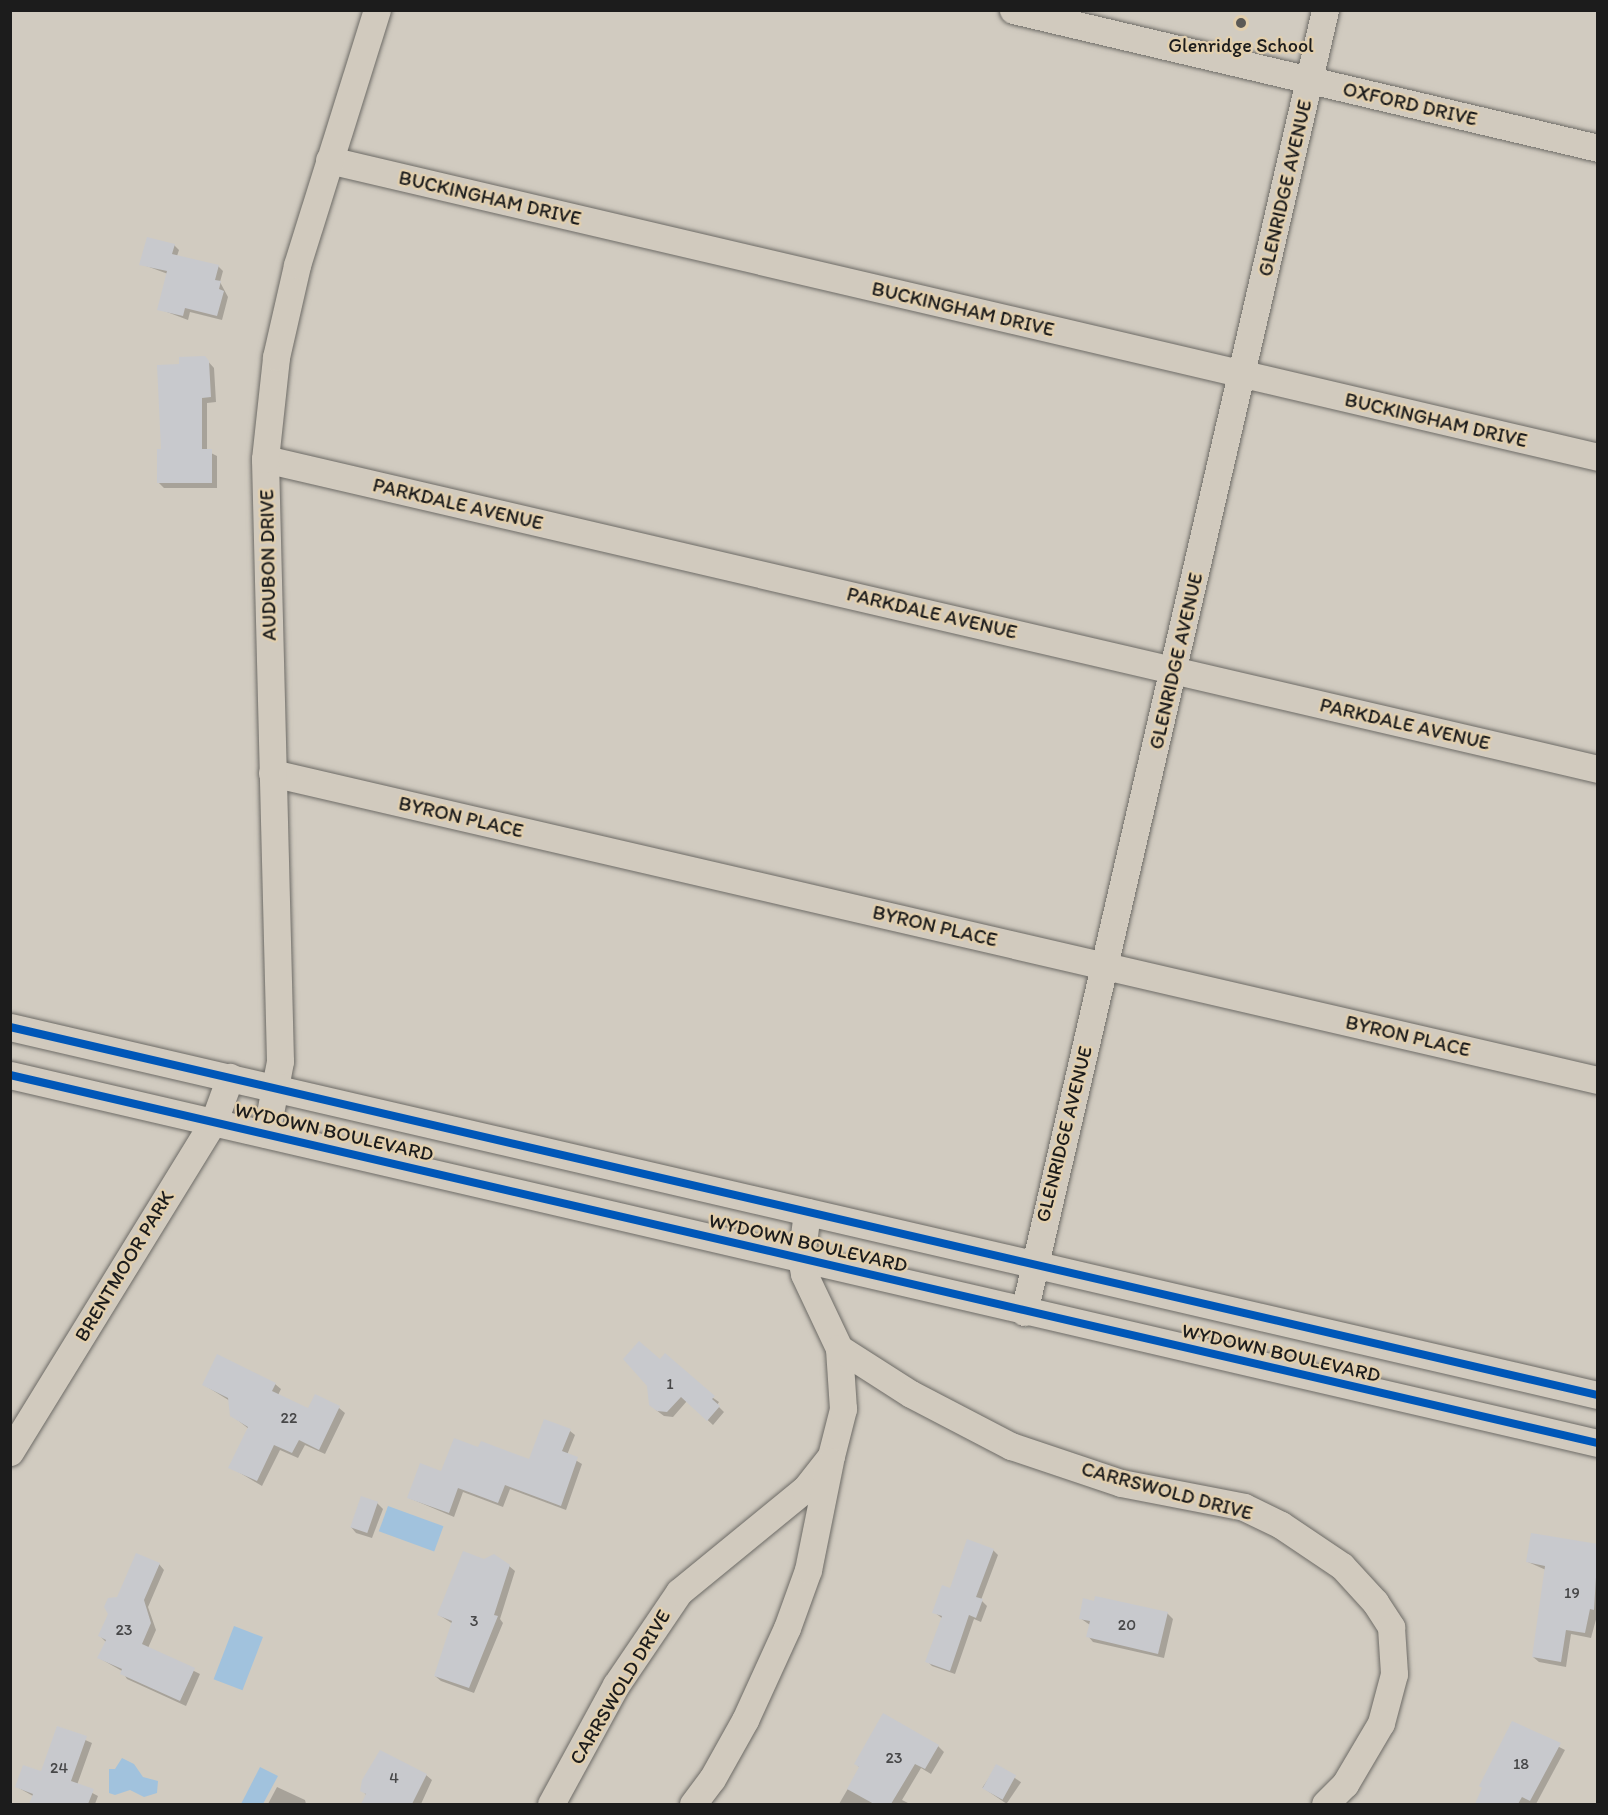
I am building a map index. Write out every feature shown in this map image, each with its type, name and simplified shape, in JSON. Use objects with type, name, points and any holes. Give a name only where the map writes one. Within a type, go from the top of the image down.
[{"type":"street","name":"AUDUBON DRIVE","points":[[266,1134],[277,1088],[280,1061],[266,459],[276,357],[297,265],[377,10]]},
{"type":"street","name":"OXFORD DRIVE","points":[[1013,10],[1598,148]]},
{"type":"street","name":"GLENRIDGE AVENUE","points":[[1024,1312],[1033,1265],[1106,965],[1243,375],[1325,10]]},
{"type":"street","name":"BUCKINGHAM DRIVE","points":[[329,160],[1598,457]]},
{"type":"street","name":"PARKDALE AVENUE","points":[[266,459],[1598,769]]},
{"type":"street","name":"BYRON PLACE","points":[[272,773],[1598,1080]]},
{"type":"street","name":"WYDOWN BOULEVARD","points":[[10,1027],[1598,1395]]},
{"type":"street","name":"WYDOWN BOULEVARD","points":[[10,1075],[801,1258],[1024,1312],[1598,1443]]},
{"type":"street","name":"BRENTMOOR PARK","points":[[10,1452],[214,1121],[230,1077]]},
{"type":"street","name":"CARRSWOLD DRIVE","points":[[693,1804],[712,1779],[745,1720],[787,1628],[808,1570],[843,1409],[839,1348],[804,1274],[801,1258],[807,1212]]},
{"type":"street","name":"CARRSWOLD DRIVE","points":[[839,1348],[911,1394],[1011,1446],[1121,1483],[1244,1507],[1281,1525],[1342,1566],[1375,1602],[1391,1627],[1394,1674],[1381,1723],[1345,1784],[1325,1804]]},
{"type":"street","name":"CARRSWOLD DRIVE","points":[[551,1804],[616,1685],[679,1592],[805,1489],[831,1456]]},
{"type":"water","points":[[388,1506],[443,1526],[434,1552],[379,1531]]},
{"type":"water","points":[[234,1626],[263,1637],[243,1690],[214,1679]]},
{"type":"water","points":[[122,1758],[134,1764],[143,1777],[158,1781],[157,1793],[144,1797],[130,1790],[115,1795],[109,1793],[109,1769],[115,1769]]},
{"type":"water","points":[[260,1767],[278,1776],[263,1804],[241,1804]]},
{"type":"building","points":[[147,237],[175,244],[172,254],[219,265],[215,280],[221,281],[219,289],[224,291],[217,316],[185,308],[183,316],[157,310],[167,271],[139,265]]},
{"type":"building","points":[[205,356],[209,361],[211,397],[202,398],[202,449],[212,449],[212,483],[157,483],[157,449],[161,449],[157,365],[179,364],[179,357]]},
{"type":"building","points":[[639,1341],[660,1359],[665,1353],[715,1396],[712,1399],[720,1406],[707,1421],[681,1397],[667,1412],[657,1411],[649,1405],[647,1386],[623,1359]]},
{"type":"building","points":[[217,1354],[276,1383],[272,1391],[308,1408],[315,1394],[340,1406],[319,1450],[299,1440],[292,1453],[274,1445],[257,1481],[228,1468],[248,1427],[230,1416],[228,1398],[202,1385]]},
{"type":"building","points":[[544,1419],[571,1429],[562,1451],[578,1457],[561,1506],[505,1485],[498,1503],[458,1488],[449,1513],[407,1498],[420,1463],[441,1471],[454,1438],[478,1447],[481,1441],[529,1459]]},
{"type":"building","points":[[361,1496],[378,1502],[367,1533],[350,1527]]},
{"type":"building","points":[[1531,1533],[1598,1544],[1594,1610],[1590,1609],[1585,1633],[1566,1630],[1561,1662],[1532,1657],[1545,1566],[1526,1562]]},
{"type":"building","points":[[967,1539],[994,1549],[976,1597],[983,1599],[976,1618],[969,1615],[950,1671],[925,1662],[942,1616],[932,1613],[942,1585],[950,1588]]},
{"type":"building","points":[[463,1551],[484,1559],[494,1554],[510,1565],[494,1615],[498,1616],[469,1688],[434,1676],[452,1621],[437,1615]]},
{"type":"building","points":[[136,1553],[160,1563],[144,1600],[151,1623],[142,1644],[195,1668],[180,1701],[120,1674],[122,1669],[97,1658],[106,1640],[98,1636],[108,1614],[104,1607],[108,1598],[117,1597]]},
{"type":"building","points":[[1095,1596],[1168,1612],[1158,1654],[1086,1637],[1090,1621],[1079,1619],[1083,1598],[1094,1601]]},
{"type":"building","points":[[883,1713],[939,1745],[925,1769],[915,1764],[891,1804],[874,1804],[847,1789],[859,1767],[854,1764]]},
{"type":"building","points":[[1512,1721],[1561,1743],[1530,1801],[1522,1797],[1518,1804],[1475,1804],[1482,1788],[1479,1786]]},
{"type":"building","points":[[57,1726],[87,1736],[71,1781],[94,1789],[88,1804],[29,1804],[33,1794],[15,1787],[23,1765],[41,1771]]},
{"type":"building","points":[[380,1750],[427,1774],[412,1804],[361,1804],[366,1794],[360,1791],[362,1780]]},
{"type":"building","points":[[996,1764],[1016,1775],[1003,1800],[982,1788]]},
{"type":"cycle path","points":[[10,1027],[1598,1395]]},
{"type":"cycle path","points":[[10,1075],[1598,1443]]},
{"type":"place","name":"Glenridge School","points":[[1241,23]]}]
